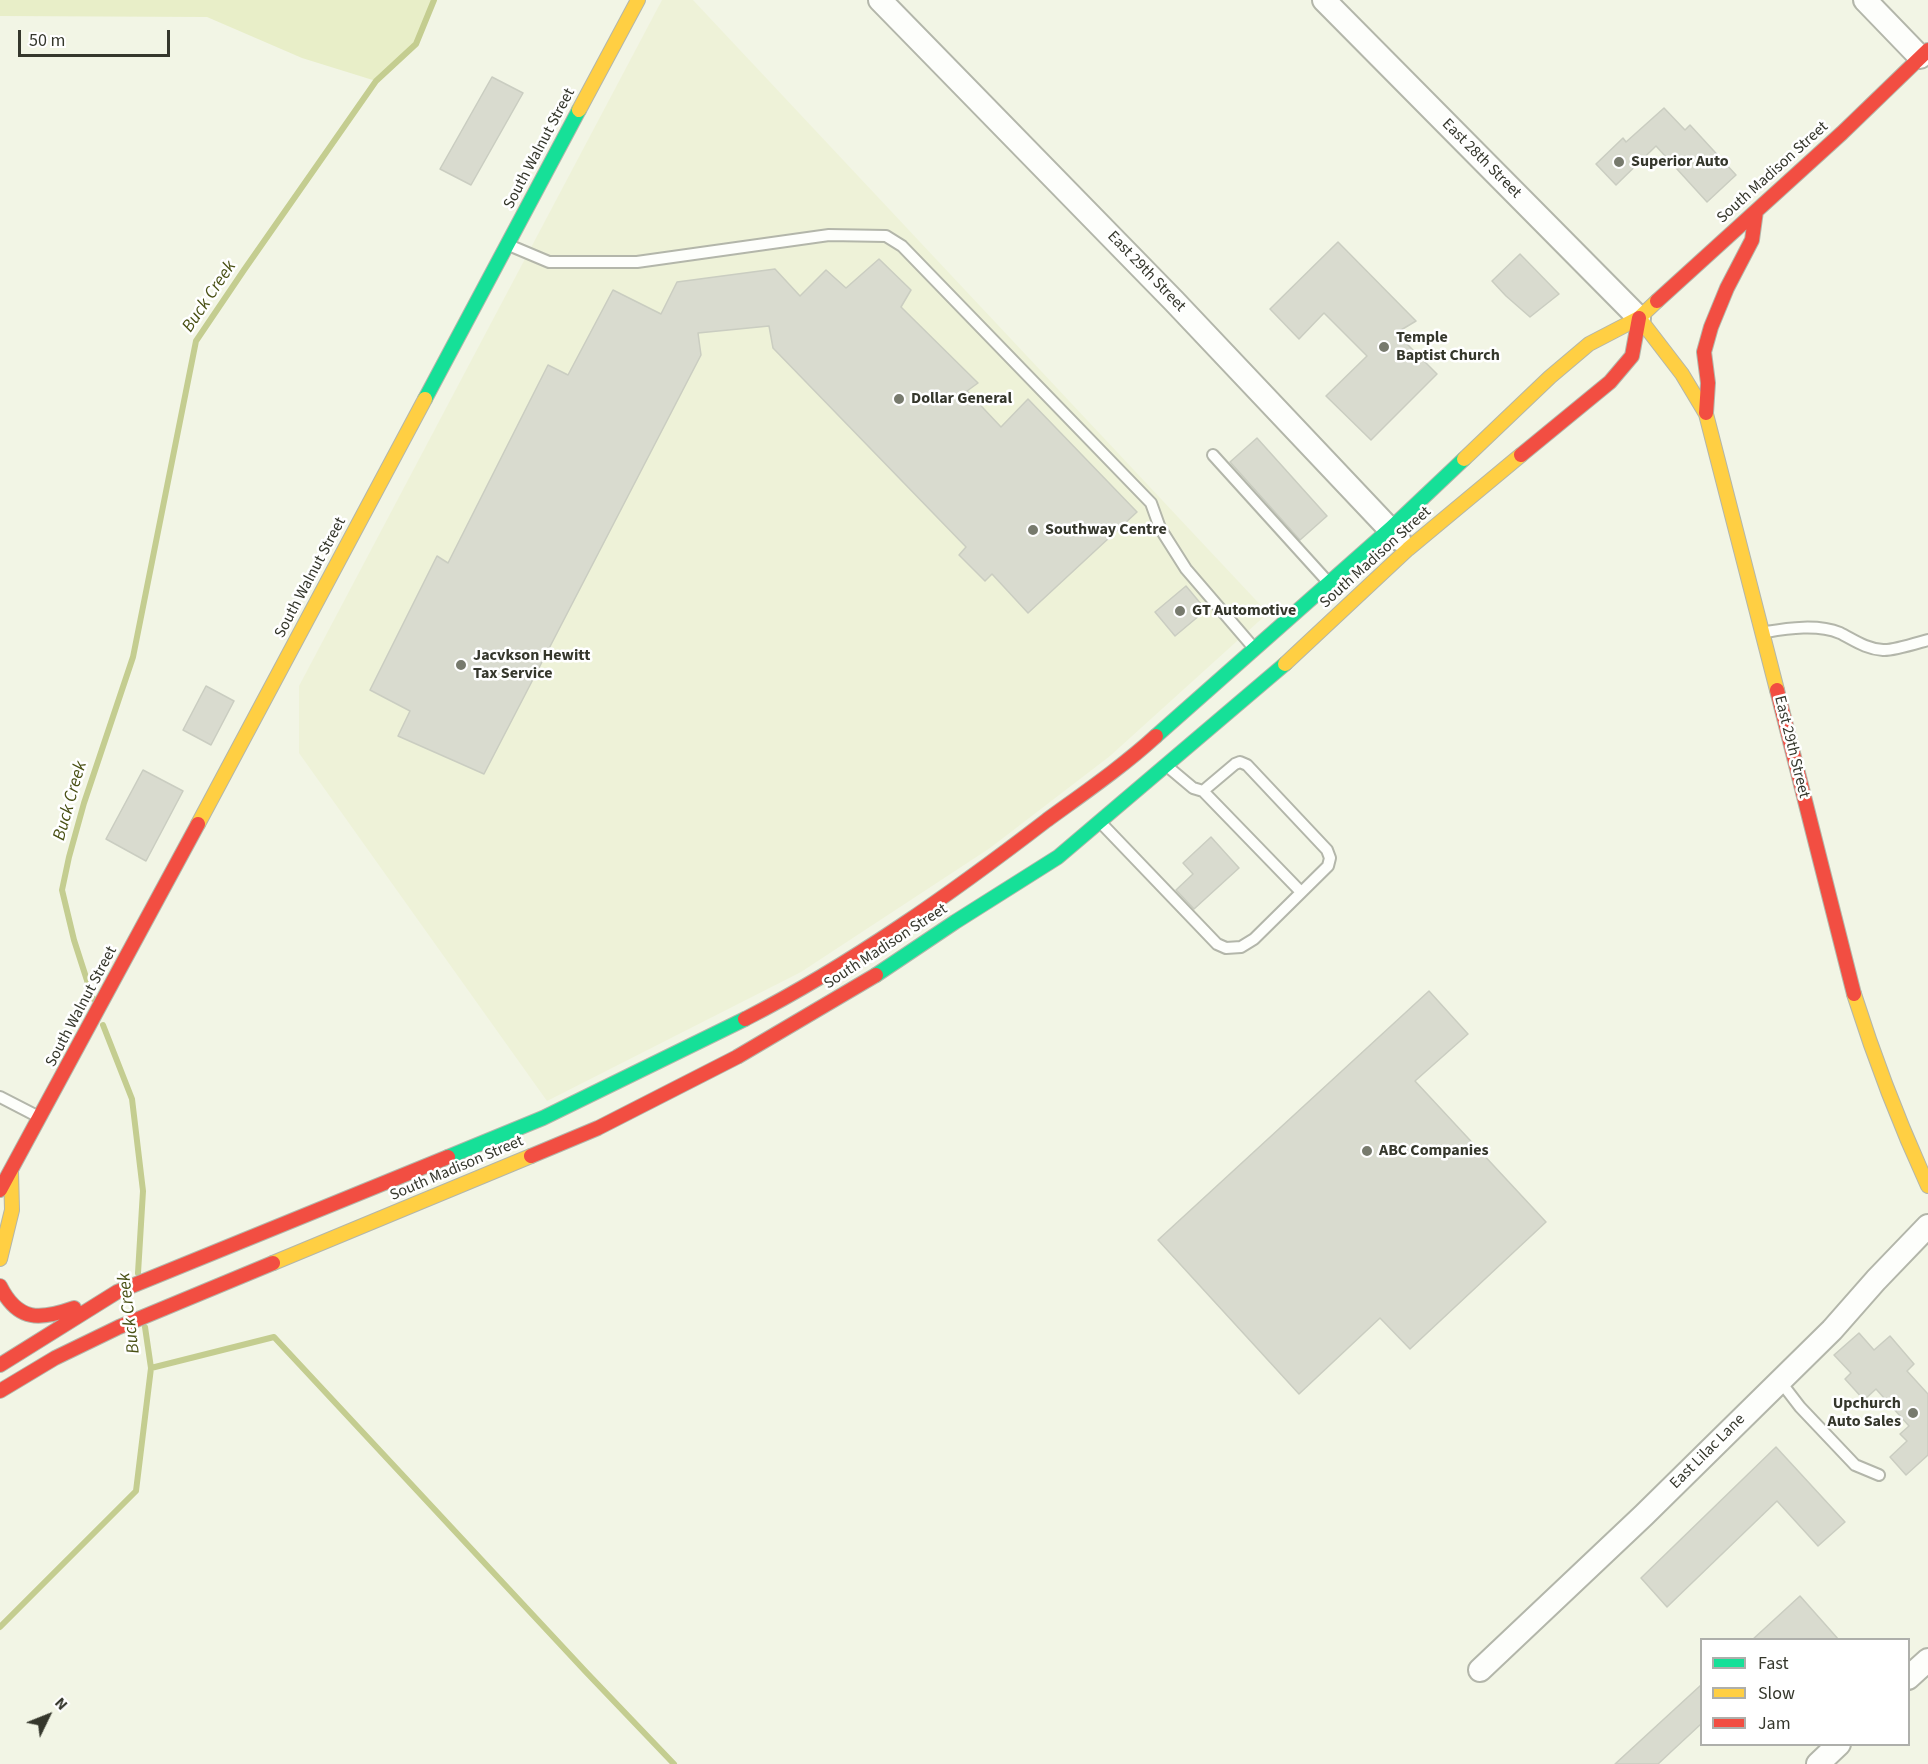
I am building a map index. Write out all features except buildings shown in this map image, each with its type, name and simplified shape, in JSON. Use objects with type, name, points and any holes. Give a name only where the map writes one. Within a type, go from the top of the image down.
[{"type":"main road","name":"South Walnut Street","points":[[0,1190],[90,1026],[638,0]]},
{"type":"main road","name":"South Madison Street","points":[[0,1365],[121,1291],[543,1118],[770,1006],[891,933],[998,858],[1166,765],[1265,661],[1339,593],[1390,529],[1551,377],[1589,344],[1639,318],[1842,133],[1924,54]]},
{"type":"main road","points":[[1706,414],[1708,383],[1704,352],[1711,327],[1727,288],[1752,240],[1756,211]]},
{"type":"main road","name":"South Madison Street","points":[[0,1391],[55,1358],[130,1322],[598,1128],[737,1058],[890,968],[955,922],[1049,863],[1089,809],[1145,746],[1265,661],[1339,593],[1408,549],[1610,382],[1632,356],[1639,318]]},
{"type":"main road","name":"East 29th Street","points":[[1639,318],[1682,374],[1706,414],[1848,975],[1875,1059],[1928,1186]]},
{"type":"main road","name":"South Walnut Street","points":[[0,1202],[11,1171]]},
{"type":"main road","points":[[0,1259],[12,1210],[11,1171]]},
{"type":"main road","points":[[0,1286],[16,1310],[36,1318],[61,1313],[121,1291]]},
{"type":"street","name":"East 29th Street","points":[[879,0],[1174,301],[1408,549]]},
{"type":"street","name":"East 28th Street","points":[[1324,0],[1639,318]]},
{"type":"street","points":[[1865,0],[1924,54]]},
{"type":"street","name":"East Lilac Lane","points":[[1480,1670],[1644,1515],[1832,1330],[1875,1280],[1928,1226]]},
{"type":"street","points":[[1910,1676],[1928,1660]]},
{"type":"street","points":[[1818,1764],[1837,1746]]},
{"type":"lane","points":[[508,244],[549,262],[638,262],[828,235],[886,236],[902,246],[1151,503],[1160,528],[1186,569],[1265,661]]},
{"type":"lane","points":[[1213,454],[1339,593]]},
{"type":"lane","points":[[1763,632],[1791,628],[1827,630],[1839,633],[1858,644],[1884,651],[1928,640]]},
{"type":"lane","points":[[1089,809],[1217,944],[1226,948],[1241,947],[1254,939],[1328,866],[1330,858],[1328,850],[1247,765],[1240,762],[1235,764],[1203,791]]},
{"type":"lane","points":[[1166,765],[1193,788],[1203,791],[1301,892]]},
{"type":"lane","points":[[0,1096],[40,1117]]},
{"type":"lane","points":[[1780,1381],[1800,1407],[1855,1466],[1879,1475]]},
{"type":"shaded area","points":[[0,0],[434,0],[416,44],[376,81],[302,58],[207,17],[0,16]]},
{"type":"shaded area","points":[[662,0],[693,0],[1268,613],[1110,756],[990,848],[801,972],[547,1101],[299,753],[299,686]]},
{"type":"waterway","name":"Buck Creek","points":[[93,999],[74,940],[62,890],[84,803],[133,657],[196,341],[376,81],[416,44],[434,0]]},
{"type":"waterway","name":"Buck Creek","points":[[103,1025],[132,1099],[143,1191],[138,1273]]},
{"type":"waterway","name":"Buck Creek","points":[[0,1627],[136,1491],[151,1368],[145,1327]]},
{"type":"waterway","points":[[151,1368],[274,1337],[674,1764]]},
{"type":"traffic: fast","points":[[425,399],[579,110]]},
{"type":"traffic: fast","points":[[1156,736],[1390,529],[1464,459]]},
{"type":"traffic: fast","points":[[876,975],[1058,857],[1285,664]]},
{"type":"traffic: fast","points":[[448,1157],[543,1118],[745,1019]]},
{"type":"traffic: slow","points":[[579,110],[638,0]]},
{"type":"traffic: slow","points":[[1464,459],[1550,377],[1589,344],[1639,318],[1657,301]]},
{"type":"traffic: slow","points":[[1639,318],[1682,374],[1706,414],[1777,690]]},
{"type":"traffic: slow","points":[[198,824],[425,399]]},
{"type":"traffic: slow","points":[[1285,664],[1408,549],[1521,455]]},
{"type":"traffic: slow","points":[[1854,994],[1888,1091],[1928,1186]]},
{"type":"traffic: slow","points":[[273,1263],[531,1156]]},
{"type":"traffic: slow","points":[[0,1259],[12,1210],[11,1171]]},
{"type":"traffic: jam","points":[[1657,301],[1842,133],[1928,50]]},
{"type":"traffic: jam","points":[[1706,413],[1708,383],[1704,352],[1711,327],[1727,288],[1752,240],[1756,211]]},
{"type":"traffic: jam","points":[[1521,455],[1610,382],[1632,356],[1639,318]]},
{"type":"traffic: jam","points":[[1777,690],[1854,994]]},
{"type":"traffic: jam","points":[[745,1019],[824,975],[938,901],[1103,780],[1156,736]]},
{"type":"traffic: jam","points":[[0,1190],[198,824]]},
{"type":"traffic: jam","points":[[531,1156],[598,1128],[737,1057],[876,975]]},
{"type":"traffic: jam","points":[[0,1365],[117,1292],[448,1157]]},
{"type":"traffic: jam","points":[[0,1391],[55,1358],[119,1327],[273,1263]]},
{"type":"traffic: jam","points":[[0,1286],[14,1306],[31,1315],[51,1315],[74,1308]]},
{"type":"place","name":"Superior Auto","points":[[1619,162]]},
{"type":"place","name":"Temple Baptist Church","points":[[1384,347]]},
{"type":"place","name":"Dollar General","points":[[899,399]]},
{"type":"place","name":"Southway Centre","points":[[1033,530]]},
{"type":"place","name":"GT Automotive","points":[[1180,611]]},
{"type":"place","name":"Jacvkson Hewitt Tax Service","points":[[461,665]]},
{"type":"place","name":"ABC Companies","points":[[1367,1151]]},
{"type":"place","name":"Upchurch Auto Sales","points":[[1913,1413]]}]
